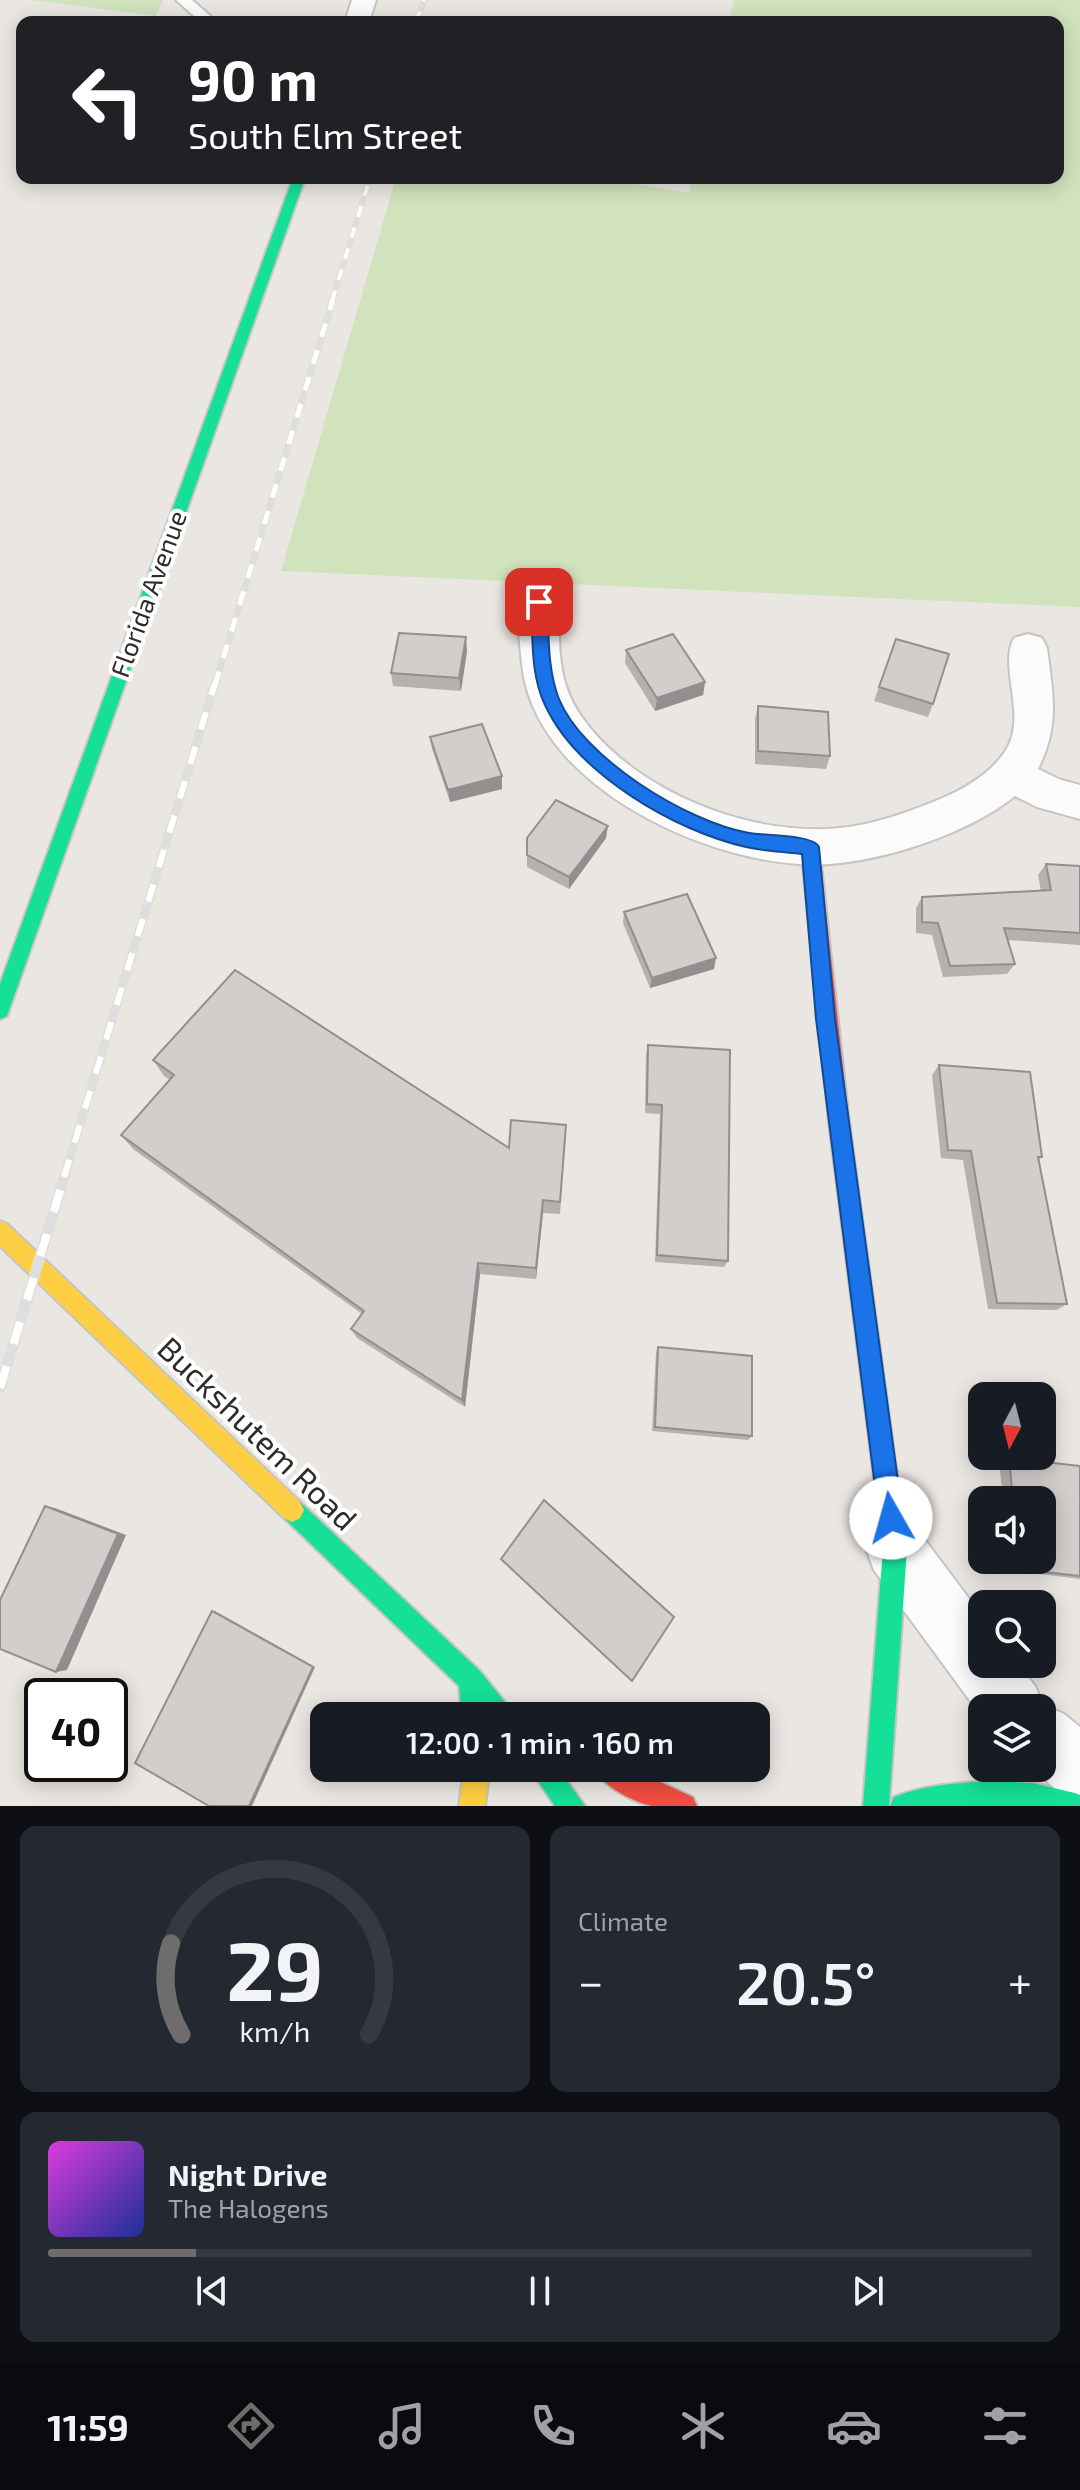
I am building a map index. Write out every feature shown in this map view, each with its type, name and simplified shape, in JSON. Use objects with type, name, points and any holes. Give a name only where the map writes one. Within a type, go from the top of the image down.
[{"type":"main road","name":"Florida Avenue","points":[[0,1010],[297,184]]},
{"type":"main road","points":[[810,847],[826,1019],[895,1549],[876,1806]]},
{"type":"main road","name":"Buckshutem Road","points":[[0,1231],[496,1702]]},
{"type":"main road","points":[[471,1680],[473,1702]]},
{"type":"main road","points":[[472,1806],[475,1782]]},
{"type":"main road","points":[[553,1782],[572,1806]]},
{"type":"main road","points":[[628,1782],[684,1806]]},
{"type":"main road","points":[[903,1806],[942,1796],[999,1790],[1047,1796],[1075,1806]]},
{"type":"street","points":[[539,602],[544,680],[553,705],[581,743],[615,776],[651,801],[693,822],[746,840],[810,847],[851,844],[916,827],[956,812],[987,795],[1010,774],[1029,746],[1035,713],[1028,648]]},
{"type":"street","points":[[1010,774],[1052,795],[1080,802]]},
{"type":"street","points":[[895,1549],[1003,1694]]},
{"type":"street","points":[[1056,1748],[1080,1769]]},
{"type":"lane","points":[[183,0],[203,16]]},
{"type":"green space","points":[[32,0],[163,0],[156,16]]},
{"type":"green space","points":[[734,0],[1080,0],[1080,607],[281,571],[394,184],[634,184],[689,193],[691,184],[1064,184],[1064,16],[730,16]]},
{"type":"building","points":[[399,633],[466,637],[459,678],[391,673]]},
{"type":"building","points":[[673,634],[705,682],[657,698],[626,650]]},
{"type":"building","points":[[896,639],[949,654],[933,704],[879,687]]},
{"type":"building","points":[[758,706],[828,712],[830,756],[758,751]]},
{"type":"building","points":[[482,724],[502,776],[448,790],[430,737]]},
{"type":"building","points":[[556,800],[608,826],[569,877],[527,855],[527,838]]},
{"type":"building","points":[[1046,864],[1080,866],[1080,933],[1004,928],[1015,964],[950,966],[938,923],[922,922],[922,897],[1051,890]]},
{"type":"building","points":[[687,894],[716,958],[652,978],[624,912]]},
{"type":"building","points":[[235,970],[509,1148],[511,1120],[566,1125],[560,1202],[543,1200],[536,1268],[478,1263],[462,1400],[351,1329],[364,1311],[121,1135],[174,1075],[153,1060]]},
{"type":"building","points":[[648,1045],[730,1050],[728,1261],[657,1255],[662,1105],[647,1104]]},
{"type":"building","points":[[939,1065],[1030,1072],[1042,1157],[1038,1157],[1067,1304],[997,1303],[971,1151],[948,1150]]},
{"type":"building","points":[[658,1347],[752,1356],[752,1436],[655,1427]]},
{"type":"building","points":[[1056,1463],[1080,1466],[1080,1576],[1056,1573],[1056,1486],[1012,1486],[1010,1470],[1056,1470]]},
{"type":"building","points":[[544,1500],[674,1617],[632,1681],[501,1559]]},
{"type":"building","points":[[45,1506],[118,1534],[56,1672],[0,1649],[0,1600]]},
{"type":"building","points":[[212,1611],[313,1667],[249,1806],[209,1806],[135,1763]]},
{"type":"railway","points":[[418,16],[424,0]]},
{"type":"railway","points":[[332,301],[368,184]]},
{"type":"railway","points":[[215,685],[333,299]]},
{"type":"railway","points":[[64,1177],[215,683]]},
{"type":"railway","points":[[0,1388],[65,1175]]},
{"type":"traffic: fast","points":[[0,1010],[297,184]]},
{"type":"traffic: fast","points":[[839,1122],[895,1549],[876,1806]]},
{"type":"traffic: fast","points":[[292,1510],[471,1680],[489,1702]]},
{"type":"traffic: fast","points":[[471,1680],[473,1702]]},
{"type":"traffic: fast","points":[[553,1782],[572,1806]]},
{"type":"traffic: fast","points":[[903,1806],[989,1794],[1032,1796],[1075,1806]]},
{"type":"traffic: slow","points":[[0,1231],[292,1510]]},
{"type":"traffic: slow","points":[[472,1806],[475,1782]]},
{"type":"traffic: jam","points":[[810,847],[839,1122]]},
{"type":"traffic: jam","points":[[628,1782],[684,1806]]},
{"type":"route","points":[[539,602],[544,680],[553,705],[581,743],[615,776],[651,801],[693,822],[746,840],[810,847],[826,1019],[891,1518]]}]
